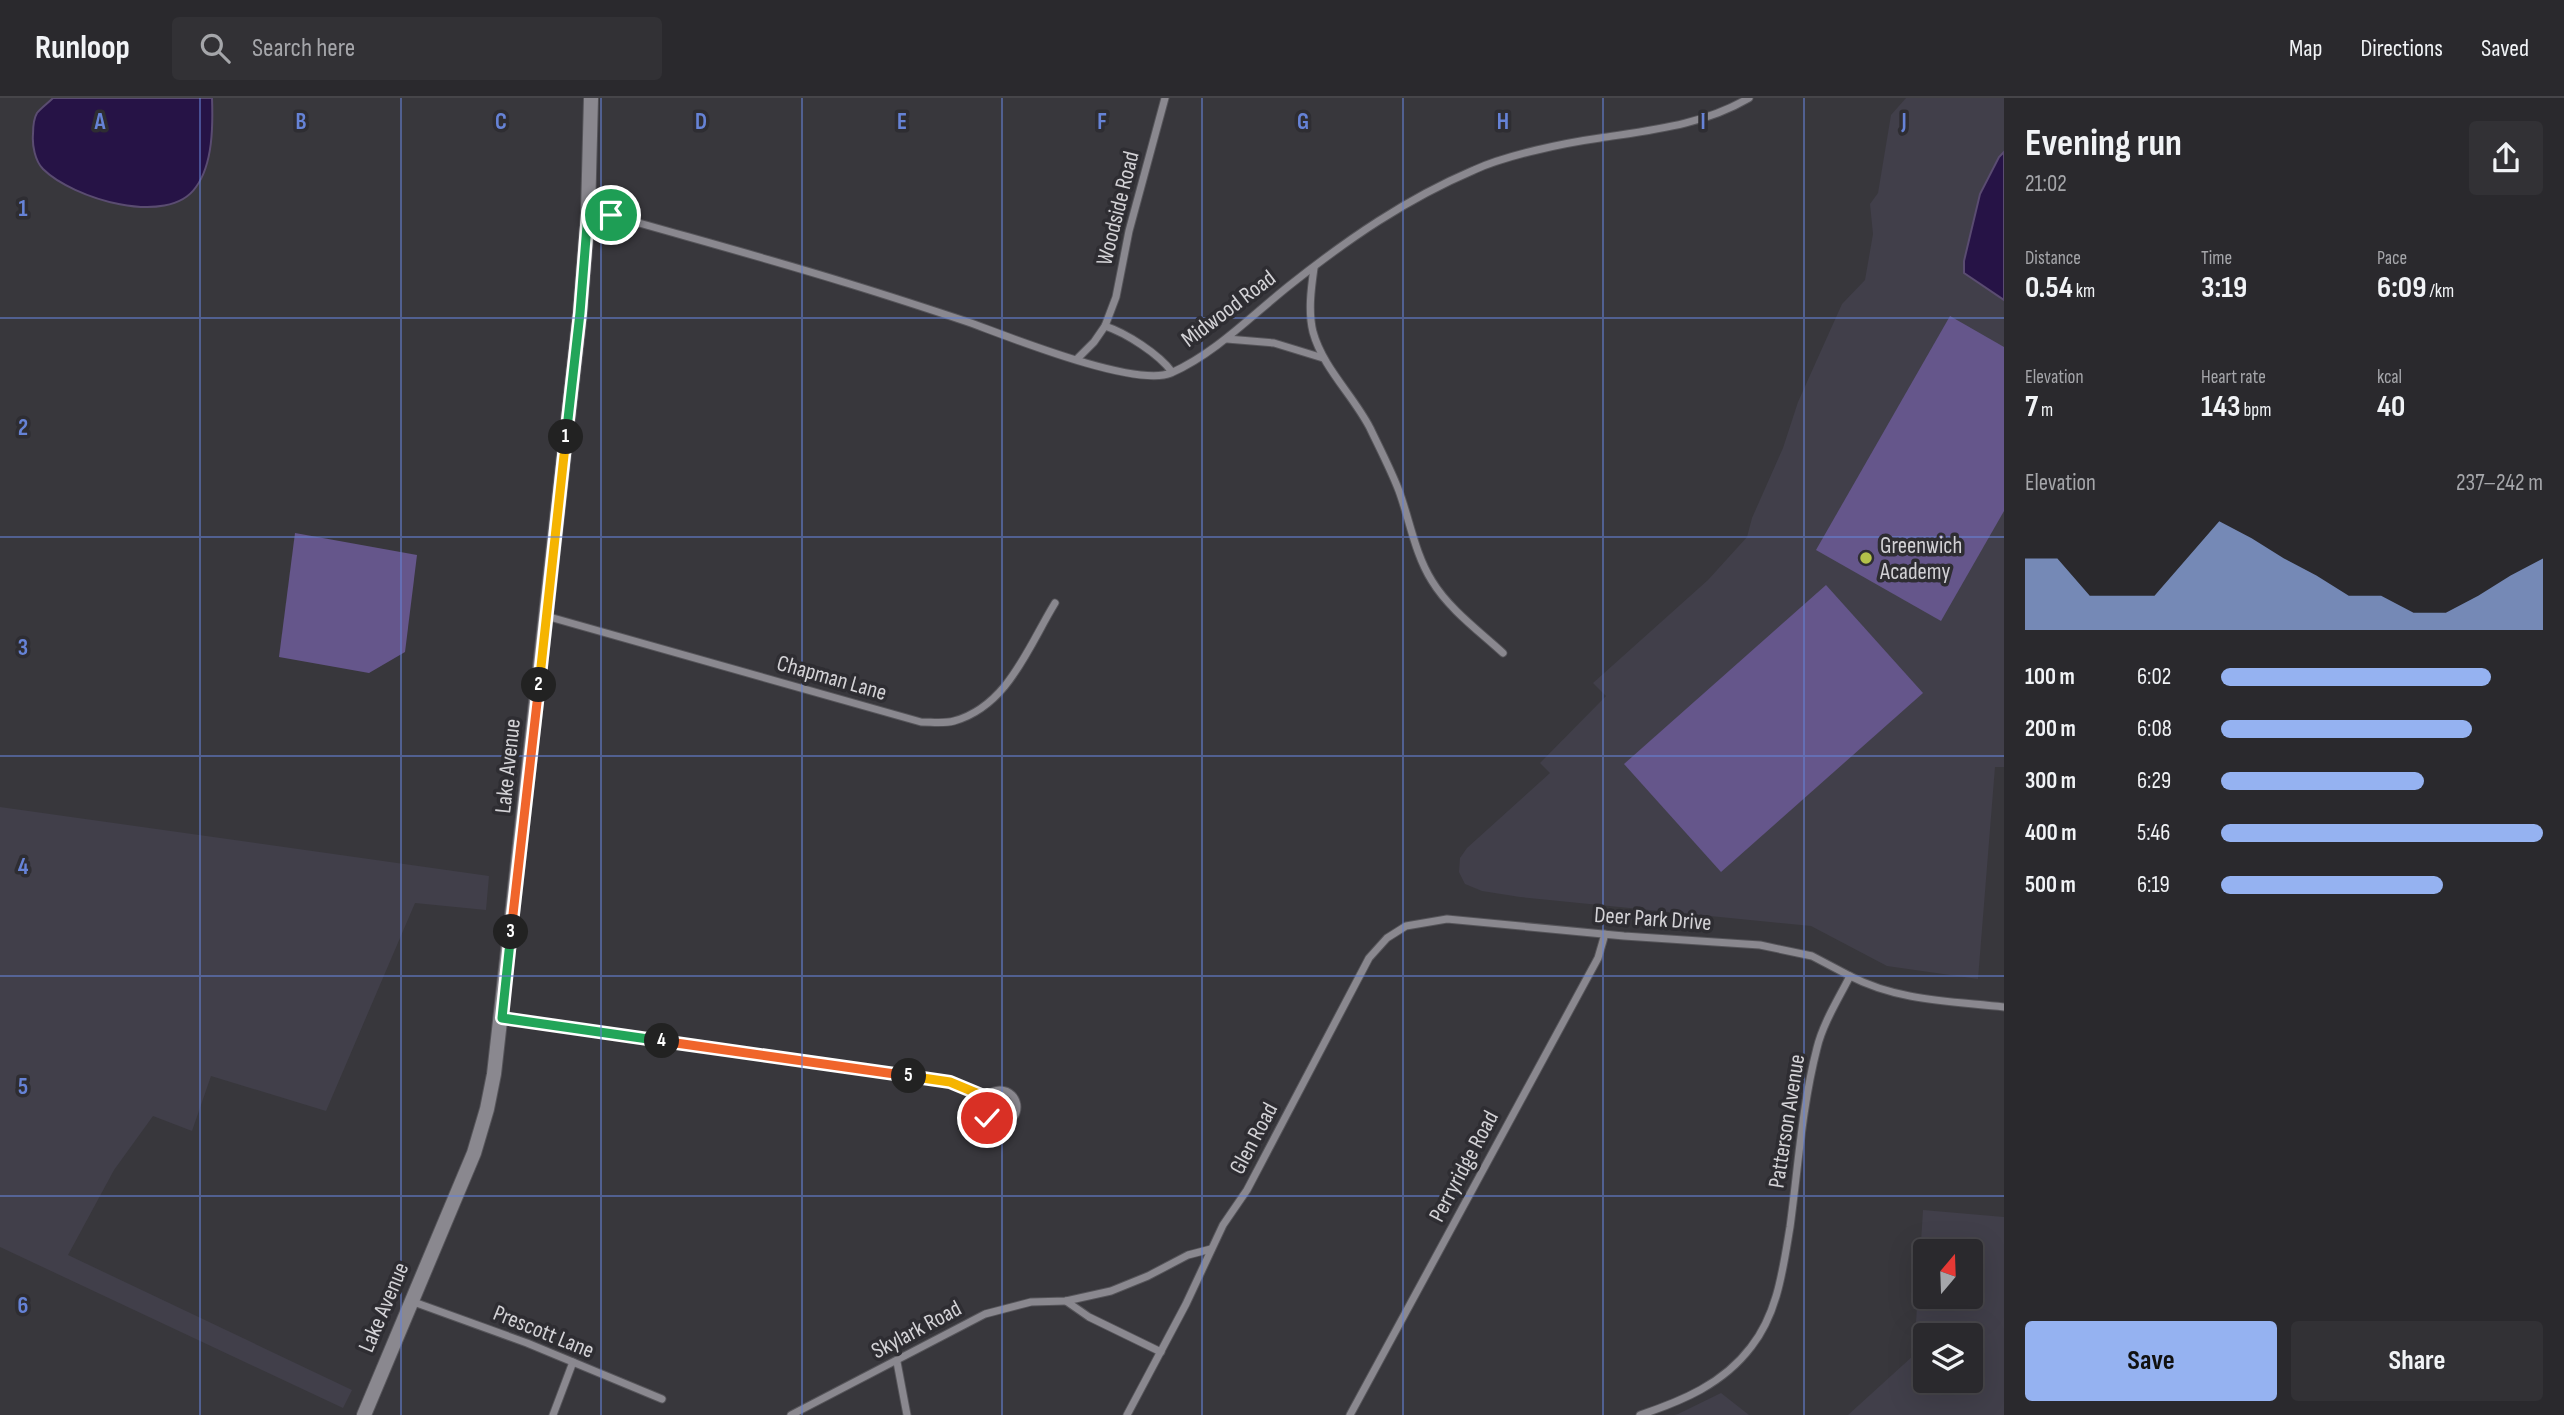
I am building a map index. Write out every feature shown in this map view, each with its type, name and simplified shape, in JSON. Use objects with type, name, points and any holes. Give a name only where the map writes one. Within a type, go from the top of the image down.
[{"type":"main road","name":"Lake Avenue","points":[[364,1415],[474,1153],[489,1097],[502,1018],[580,313],[588,213],[591,98]]},
{"type":"street","name":"Woodside Road","points":[[1077,359],[1105,326],[1116,297],[1129,231],[1165,98]]},
{"type":"street","name":"Midwood Road","points":[[588,213],[611,215],[791,266],[1077,359],[1142,375],[1168,374],[1226,339],[1366,227],[1476,169],[1566,145],[1664,129],[1730,109],[1749,98]]},
{"type":"street","points":[[1314,268],[1311,316],[1313,331],[1323,358],[1368,425],[1398,489],[1419,554],[1432,582],[1450,604],[1503,653]]},
{"type":"street","points":[[1105,326],[1158,356],[1172,372]]},
{"type":"street","points":[[1226,339],[1274,342],[1323,358]]},
{"type":"street","name":"Chapman Lane","points":[[546,616],[921,722],[943,723],[954,721],[987,705],[1003,689],[1055,603]]},
{"type":"street","name":"Deer Park Drive","points":[[1447,919],[1760,945],[1812,956],[1850,976]]},
{"type":"street","name":"Glen Road","points":[[1127,1415],[1223,1225],[1247,1190],[1369,958],[1387,938],[1406,926],[1447,919]]},
{"type":"street","name":"Perryridge Road","points":[[1350,1415],[1598,958],[1605,934]]},
{"type":"street","points":[[1850,976],[1883,991],[1928,1000],[2004,1007]]},
{"type":"street","name":"Patterson Avenue","points":[[1640,1415],[1694,1394],[1734,1366],[1751,1347],[1764,1326],[1776,1296],[1784,1264],[1809,1084],[1818,1045],[1850,976]]},
{"type":"street","points":[[502,1018],[950,1082],[986,1097]]},
{"type":"street","points":[[994,1091],[1007,1091],[1016,1100],[1016,1113],[1006,1123],[991,1122],[984,1113],[983,1102],[986,1097],[994,1091]]},
{"type":"street","name":"Skylark Road","points":[[792,1415],[985,1314],[1031,1302],[1066,1301],[1111,1291],[1188,1255],[1211,1249]]},
{"type":"street","name":"Prescott Lane","points":[[411,1301],[662,1399]]},
{"type":"street","points":[[1066,1301],[1089,1317],[1161,1352]]},
{"type":"street","points":[[554,1415],[573,1362]]},
{"type":"street","points":[[897,1362],[907,1415]]},
{"type":"shaded area","points":[[53,98],[212,98],[211,144],[202,178],[183,199],[164,206],[120,204],[75,190],[43,169],[35,153],[35,118]]},
{"type":"shaded area","name":"Greenwich Academy","points":[[1906,98],[2004,98],[2004,767],[1995,767],[1978,979],[1887,966],[1811,926],[1520,897],[1482,891],[1465,884],[1459,872],[1460,858],[1467,848],[1550,773],[1540,763],[1606,696],[1593,683],[1708,580],[1747,537],[1752,518],[1783,448],[1798,402],[1842,304],[1865,280],[1873,234],[1870,204],[1878,193],[1891,115]]},
{"type":"shaded area","points":[[2004,152],[2004,300],[1964,273],[1964,261],[1980,194]]},
{"type":"shaded area","points":[[1950,316],[2004,347],[2004,511],[1941,621],[1816,550]]},
{"type":"shaded area","points":[[295,533],[417,555],[405,652],[369,673],[279,657]]},
{"type":"shaded area","points":[[1826,585],[1923,693],[1721,872],[1624,764]]},
{"type":"shaded area","points":[[0,807],[489,876],[486,910],[415,903],[326,1111],[211,1076],[192,1131],[153,1116],[114,1170],[68,1255],[352,1390],[343,1408],[0,1247]]},
{"type":"shaded area","points":[[1923,1210],[2004,1217],[2004,1415],[1848,1415],[1913,1356],[1913,1393],[1983,1393],[1983,1323],[1916,1323],[1917,1309],[1983,1309],[1983,1239],[1921,1239]]},
{"type":"shaded area","points":[[1721,1393],[1749,1415],[1674,1415],[1678,1414]]},
{"type":"place","name":"Greenwich Academy","points":[[1866,558]]},
{"type":"route","points":[[611,215],[588,213],[580,313],[502,1018],[950,1082],[986,1097],[983,1107],[987,1118]]}]
